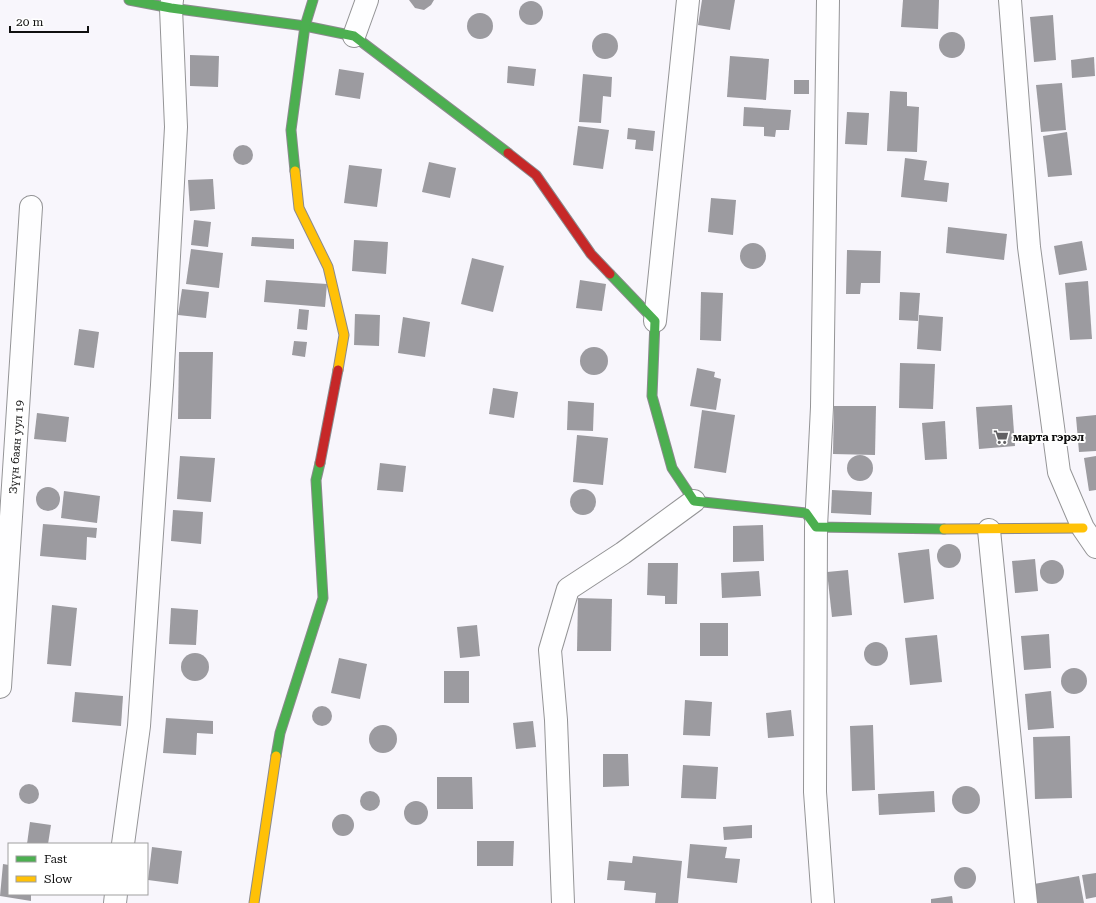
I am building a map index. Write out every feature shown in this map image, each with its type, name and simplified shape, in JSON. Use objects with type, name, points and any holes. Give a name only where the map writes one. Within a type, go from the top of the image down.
[{"type":"street","points":[[129,0],[172,4],[305,26],[354,36],[536,175],[590,254],[655,321]]},
{"type":"street","points":[[254,903],[280,733],[323,598],[316,480],[333,403],[344,335],[328,266],[299,208],[291,130],[305,26],[313,0]]},
{"type":"street","points":[[354,36],[367,0]]},
{"type":"street","points":[[688,0],[655,321],[652,396],[672,468],[694,501]]},
{"type":"street","points":[[823,903],[815,792],[816,527],[823,399],[828,0]]},
{"type":"street","points":[[1010,0],[1029,247],[1059,472],[1083,528],[1096,547]]},
{"type":"street","points":[[123,843],[139,726],[163,377],[176,127],[172,4]]},
{"type":"street","name":"Зүүн баян уул 19","points":[[0,687],[31,207]]},
{"type":"street","points":[[563,903],[556,720],[550,650],[568,589],[623,553],[694,501],[806,513],[816,527]]},
{"type":"street","points":[[816,527],[989,530],[1083,528]]},
{"type":"street","points":[[989,530],[1026,903]]},
{"type":"building","points":[[409,0],[434,0],[431,5],[424,10],[415,8]]},
{"type":"building","points":[[702,0],[735,0],[730,30],[698,25]]},
{"type":"building","points":[[903,0],[939,0],[938,29],[901,27]]},
{"type":"building","points":[[531,1],[536,2],[542,8],[542,18],[536,24],[531,25],[526,24],[520,18],[519,13],[520,8],[526,2]]},
{"type":"building","points":[[480,13],[489,17],[493,26],[489,35],[480,39],[471,35],[467,26],[471,17]]},
{"type":"building","points":[[1053,15],[1056,60],[1034,62],[1030,17]]},
{"type":"building","points":[[952,32],[961,36],[965,45],[961,54],[952,58],[943,54],[939,45],[943,36]]},
{"type":"building","points":[[605,33],[614,37],[618,46],[614,55],[605,59],[596,55],[592,46],[596,37]]},
{"type":"building","points":[[190,55],[219,56],[218,87],[190,86]]},
{"type":"building","points":[[730,56],[769,59],[766,100],[727,97]]},
{"type":"building","points":[[1094,57],[1095,76],[1072,78],[1071,60]]},
{"type":"building","points":[[508,66],[536,69],[534,86],[507,83]]},
{"type":"building","points":[[339,69],[364,73],[360,99],[335,95]]},
{"type":"building","points":[[583,74],[612,77],[611,97],[603,96],[601,123],[579,122]]},
{"type":"building","points":[[794,80],[809,80],[809,94],[794,94]]},
{"type":"building","points":[[1062,83],[1066,130],[1041,132],[1036,85]]},
{"type":"building","points":[[890,91],[907,92],[907,106],[919,107],[917,152],[887,151]]},
{"type":"building","points":[[744,107],[791,110],[789,130],[776,130],[775,137],[764,136],[764,127],[743,126]]},
{"type":"building","points":[[847,112],[869,113],[867,145],[845,144]]},
{"type":"building","points":[[578,126],[609,130],[603,169],[573,165]]},
{"type":"building","points":[[628,128],[655,131],[653,151],[635,149],[636,140],[627,139]]},
{"type":"building","points":[[1067,132],[1072,175],[1048,177],[1043,136]]},
{"type":"building","points":[[239,145],[247,145],[253,151],[253,159],[247,165],[239,165],[233,159],[233,151]]},
{"type":"building","points":[[905,158],[927,161],[924,180],[949,183],[947,202],[901,197]]},
{"type":"building","points":[[429,162],[456,168],[450,198],[422,192]]},
{"type":"building","points":[[349,165],[382,169],[377,207],[344,203]]},
{"type":"building","points":[[213,179],[215,209],[190,211],[188,180]]},
{"type":"building","points":[[711,198],[736,200],[733,235],[708,232]]},
{"type":"building","points":[[194,220],[211,222],[208,247],[191,245]]},
{"type":"building","points":[[948,227],[1007,234],[1004,260],[946,253]]},
{"type":"building","points":[[252,237],[294,239],[294,249],[251,246]]},
{"type":"building","points":[[354,240],[388,242],[386,274],[352,271]]},
{"type":"building","points":[[1082,241],[1087,270],[1059,275],[1054,246]]},
{"type":"building","points":[[753,243],[762,247],[766,256],[762,265],[753,269],[744,265],[740,256],[744,247]]},
{"type":"building","points":[[191,249],[223,253],[219,288],[186,284]]},
{"type":"building","points":[[847,250],[881,251],[880,283],[861,283],[860,294],[846,294]]},
{"type":"building","points":[[472,258],[504,266],[493,312],[461,304]]},
{"type":"building","points":[[266,280],[327,284],[325,307],[264,302]]},
{"type":"building","points":[[580,280],[606,284],[602,311],[576,308]]},
{"type":"building","points":[[1088,281],[1092,339],[1070,340],[1065,283]]},
{"type":"building","points":[[182,289],[209,292],[206,318],[178,315]]},
{"type":"building","points":[[701,292],[723,293],[721,341],[700,340]]},
{"type":"building","points":[[900,292],[920,293],[918,321],[899,320]]},
{"type":"building","points":[[299,309],[309,310],[307,330],[297,329]]},
{"type":"building","points":[[355,314],[380,315],[379,346],[354,345]]},
{"type":"building","points":[[919,315],[943,317],[941,351],[917,349]]},
{"type":"building","points":[[403,317],[430,322],[425,357],[398,353]]},
{"type":"building","points":[[79,329],[99,332],[94,368],[74,365]]},
{"type":"building","points":[[294,341],[307,342],[305,357],[292,355]]},
{"type":"building","points":[[594,347],[604,351],[608,361],[604,371],[594,375],[584,371],[580,361],[584,351]]},
{"type":"building","points":[[179,352],[213,352],[211,419],[178,419]]},
{"type":"building","points":[[900,363],[935,364],[933,409],[899,408]]},
{"type":"building","points":[[697,368],[715,372],[714,377],[721,379],[716,410],[690,406]]},
{"type":"building","points":[[493,388],[518,392],[514,418],[489,414]]},
{"type":"building","points":[[568,401],[594,403],[593,431],[567,430]]},
{"type":"building","points":[[1012,405],[1015,446],[979,449],[976,407]]},
{"type":"building","points":[[834,406],[876,406],[875,455],[833,454]]},
{"type":"building","points":[[702,410],[735,415],[726,473],[694,468]]},
{"type":"building","points":[[37,413],[69,417],[66,442],[34,439]]},
{"type":"building","points":[[1096,415],[1096,451],[1079,452],[1076,417]]},
{"type":"building","points":[[945,421],[947,459],[925,460],[922,423]]},
{"type":"building","points":[[577,435],[608,438],[603,485],[573,482]]},
{"type":"building","points":[[860,455],[869,459],[873,468],[869,477],[860,481],[851,477],[847,468],[851,459]]},
{"type":"building","points":[[180,456],[215,458],[211,502],[177,499]]},
{"type":"building","points":[[1096,456],[1096,490],[1089,491],[1084,458]]},
{"type":"building","points":[[380,463],[406,466],[403,492],[377,490]]},
{"type":"building","points":[[48,487],[56,491],[60,499],[56,507],[48,511],[40,507],[36,499],[40,491]]},
{"type":"building","points":[[583,489],[592,493],[596,502],[592,511],[583,515],[574,511],[570,502],[574,493]]},
{"type":"building","points":[[832,490],[872,492],[871,515],[831,513]]},
{"type":"building","points":[[64,491],[100,496],[97,523],[61,518]]},
{"type":"building","points":[[173,510],[203,512],[201,544],[171,541]]},
{"type":"building","points":[[43,524],[97,528],[96,538],[87,537],[86,560],[40,556]]},
{"type":"building","points":[[763,525],[764,561],[733,562],[733,526]]},
{"type":"building","points":[[949,544],[958,547],[961,556],[958,565],[949,568],[940,565],[937,556],[940,547]]},
{"type":"building","points":[[929,549],[934,599],[904,603],[898,553]]},
{"type":"building","points":[[1035,559],[1038,591],[1015,593],[1012,561]]},
{"type":"building","points":[[1052,560],[1060,564],[1064,572],[1060,580],[1052,584],[1044,580],[1040,572],[1044,564]]},
{"type":"building","points":[[648,563],[678,563],[677,604],[665,604],[665,596],[647,595]]},
{"type":"building","points":[[848,570],[852,615],[832,617],[827,572]]},
{"type":"building","points":[[759,571],[761,596],[722,598],[721,573]]},
{"type":"building","points":[[578,598],[612,599],[611,651],[577,651]]},
{"type":"building","points":[[52,605],[77,608],[71,666],[47,664]]},
{"type":"building","points":[[171,608],[198,610],[196,645],[169,644]]},
{"type":"building","points":[[700,623],[728,623],[728,656],[700,656]]},
{"type":"building","points":[[477,625],[480,656],[460,658],[457,627]]},
{"type":"building","points":[[1049,634],[1051,668],[1024,670],[1021,636]]},
{"type":"building","points":[[937,635],[942,682],[910,685],[905,638]]},
{"type":"building","points":[[876,642],[881,643],[887,649],[887,659],[881,665],[876,666],[871,665],[865,659],[864,654],[865,649],[871,643]]},
{"type":"building","points":[[195,653],[201,654],[205,657],[208,661],[208,673],[205,677],[201,680],[195,681],[189,680],[185,677],[182,673],[181,667],[182,661],[185,657],[189,654]]},
{"type":"building","points":[[339,658],[367,664],[360,699],[331,693]]},
{"type":"building","points":[[1074,668],[1083,672],[1087,681],[1083,690],[1074,694],[1065,690],[1061,681],[1065,672]]},
{"type":"building","points":[[444,671],[469,671],[469,703],[444,703]]},
{"type":"building","points":[[1051,691],[1054,728],[1028,730],[1025,694]]},
{"type":"building","points":[[75,692],[123,696],[121,726],[72,722]]},
{"type":"building","points":[[685,700],[712,702],[710,736],[683,735]]},
{"type":"building","points":[[322,706],[329,709],[332,716],[329,723],[322,726],[315,723],[312,716],[315,709]]},
{"type":"building","points":[[791,710],[794,736],[768,738],[766,713]]},
{"type":"building","points":[[166,718],[213,721],[213,734],[197,733],[196,755],[163,753]]},
{"type":"building","points":[[533,721],[536,747],[516,749],[513,723]]},
{"type":"building","points":[[383,725],[393,729],[397,739],[393,749],[383,753],[373,749],[369,739],[373,729]]},
{"type":"building","points":[[873,725],[875,790],[852,791],[850,726]]},
{"type":"building","points":[[1070,736],[1072,798],[1035,799],[1033,737]]},
{"type":"building","points":[[603,754],[628,754],[629,786],[603,787]]},
{"type":"building","points":[[683,765],[718,767],[716,799],[681,798]]},
{"type":"building","points":[[437,777],[472,777],[473,809],[437,809]]},
{"type":"building","points":[[29,784],[36,787],[39,794],[36,801],[29,804],[22,801],[19,794],[22,787]]},
{"type":"building","points":[[966,786],[976,790],[980,800],[976,810],[966,814],[956,810],[952,800],[956,790]]},
{"type":"building","points":[[366,791],[374,791],[380,797],[380,805],[374,811],[366,811],[360,805],[360,797]]},
{"type":"building","points":[[934,791],[935,812],[879,815],[878,794]]},
{"type":"building","points":[[416,801],[425,804],[428,813],[425,822],[416,825],[407,822],[404,813],[407,804]]},
{"type":"building","points":[[343,814],[347,815],[353,821],[353,829],[347,835],[343,836],[339,835],[333,829],[332,825],[333,821],[339,815]]},
{"type":"building","points":[[30,822],[51,825],[48,843],[27,843]]},
{"type":"building","points":[[752,825],[752,838],[724,840],[723,827]]},
{"type":"building","points":[[477,841],[514,841],[513,866],[477,866]]},
{"type":"building","points":[[690,844],[727,847],[725,858],[740,859],[737,883],[687,878]]},
{"type":"building","points":[[152,847],[182,851],[178,884],[148,880]]},
{"type":"building","points":[[633,856],[682,861],[678,903],[655,903],[656,893],[624,890],[625,881],[607,880],[609,861],[632,863]]},
{"type":"building","points":[[3,864],[8,865],[8,895],[31,895],[31,901],[0,896]]},
{"type":"building","points":[[961,867],[969,867],[976,874],[976,882],[969,889],[961,889],[954,882],[954,874]]},
{"type":"building","points":[[1096,873],[1096,897],[1086,899],[1082,875]]},
{"type":"building","points":[[1079,876],[1084,903],[1038,903],[1034,884]]},
{"type":"building","points":[[952,896],[953,903],[931,903],[931,899]]},
{"type":"traffic: fast","points":[[129,0],[171,8],[305,26],[354,36],[508,153]]},
{"type":"traffic: fast","points":[[295,171],[291,130],[305,26],[313,0]]},
{"type":"traffic: fast","points":[[610,274],[655,321],[652,396],[672,468],[694,501],[806,513],[816,527],[944,529]]},
{"type":"traffic: fast","points":[[276,756],[280,733],[323,598],[316,480],[320,463]]},
{"type":"traffic: slow","points":[[295,171],[299,208],[328,267],[344,335],[338,370]]},
{"type":"traffic: slow","points":[[944,529],[1083,528]]},
{"type":"traffic: slow","points":[[254,903],[276,756]]},
{"type":"traffic: jam","points":[[508,153],[536,175],[591,254],[610,274]]},
{"type":"traffic: jam","points":[[320,463],[338,370]]},
{"type":"place","name":"марта гэрэл","points":[[1001,437]]}]
